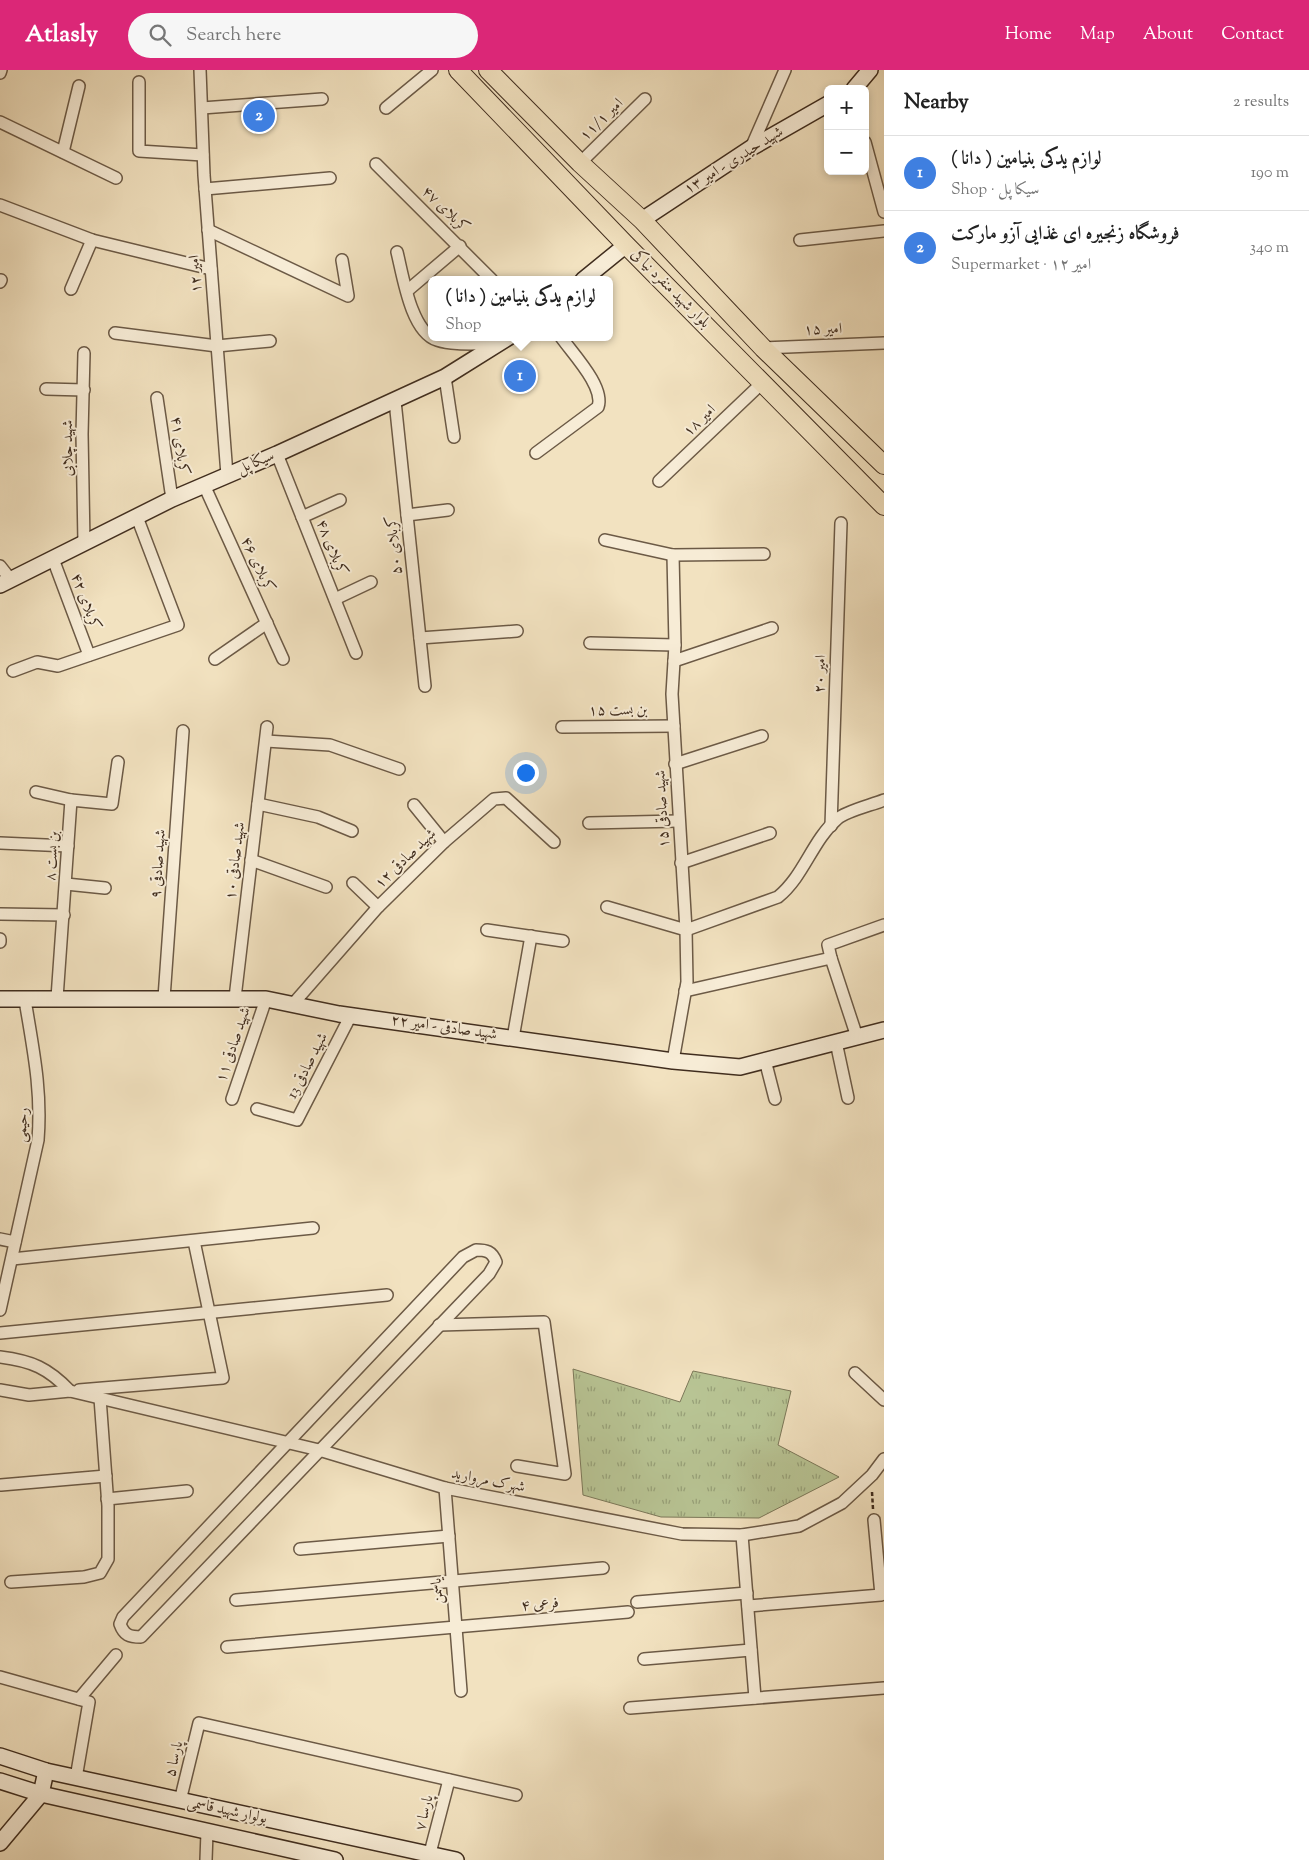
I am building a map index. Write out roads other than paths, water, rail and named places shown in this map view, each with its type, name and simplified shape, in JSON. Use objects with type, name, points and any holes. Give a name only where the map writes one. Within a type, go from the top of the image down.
[{"type":"main road","name":"بلوار شهید منفرد نیاکی","points":[[458,70],[626,245],[843,462],[884,506]]},
{"type":"main road","name":"بلوار شهید منفرد نیاکی","points":[[488,70],[580,163],[642,220],[763,348],[884,465]]},
{"type":"main road","points":[[843,462],[861,442]]},
{"type":"street","name":"امير ۱۲","points":[[200,70],[205,189],[227,475]]},
{"type":"street","points":[[386,108],[432,70]]},
{"type":"street","points":[[751,148],[785,70]]},
{"type":"street","points":[[857,85],[870,70]]},
{"type":"street","points":[[139,82],[139,151],[203,155]]},
{"type":"street","points":[[63,152],[79,86]]},
{"type":"street","points":[[202,108],[322,99]]},
{"type":"street","name":"امیر ۱۱/۱","points":[[580,163],[645,99]]},
{"type":"street","name":"شهید حیدری - امیر ۱۳","points":[[642,220],[751,148],[824,106]]},
{"type":"street","points":[[0,122],[116,178]]},
{"type":"street","points":[[869,157],[884,212]]},
{"type":"street","name":"کربلای ۴۷","points":[[376,164],[488,276]]},
{"type":"street","points":[[205,189],[330,178]]},
{"type":"street","points":[[0,205],[92,240],[211,269]]},
{"type":"street","points":[[208,230],[348,296],[342,260]]},
{"type":"street","points":[[800,240],[884,231]]},
{"type":"street","points":[[71,289],[92,240]]},
{"type":"street","points":[[588,276],[626,245]]},
{"type":"street","points":[[407,291],[460,246]]},
{"type":"street","points":[[397,252],[418,326],[428,336]]},
{"type":"street","points":[[116,333],[217,346],[270,341]]},
{"type":"street","points":[[439,341],[504,341]]},
{"type":"street","name":"سیکا پل","points":[[5,583],[172,499],[277,454],[446,377],[504,341]]},
{"type":"street","points":[[536,453],[598,407],[600,400],[597,388],[564,341]]},
{"type":"street","name":"امیر ۱۵","points":[[763,348],[884,343]]},
{"type":"street","name":"شهید چلابی","points":[[84,353],[82,434],[84,543]]},
{"type":"street","points":[[446,377],[454,437]]},
{"type":"street","name":"امیر ۱۸","points":[[659,481],[762,383]]},
{"type":"street","points":[[46,389],[84,390]]},
{"type":"street","name":"کربلای ۴۱","points":[[157,398],[172,499]]},
{"type":"street","name":"کربلای ۵۰","points":[[395,401],[425,686]]},
{"type":"street","name":"کربلای ۴۸","points":[[277,454],[356,653]]},
{"type":"street","name":"کربلای ۴۶","points":[[204,485],[283,658]]},
{"type":"street","points":[[302,518],[340,500]]},
{"type":"street","points":[[407,515],[448,510]]},
{"type":"street","points":[[13,671],[37,662],[58,666],[178,625],[137,517]]},
{"type":"street","name":"امیر ۲۰","points":[[831,826],[840,524]]},
{"type":"street","points":[[605,540],[673,555],[764,554]]},
{"type":"street","name":"شهید صادقی ۱۵","points":[[673,555],[675,764],[686,930],[685,991],[673,1061]]},
{"type":"street","name":"کربلای ۴۲","points":[[53,559],[89,655]]},
{"type":"street","points":[[0,566],[5,583]]},
{"type":"street","points":[[335,599],[371,582]]},
{"type":"street","points":[[214,658],[267,623]]},
{"type":"street","points":[[674,661],[772,628]]},
{"type":"street","points":[[420,638],[517,631]]},
{"type":"street","points":[[590,643],[675,645]]},
{"type":"street","name":"بن بست ۱۵","points":[[562,727],[674,726]]},
{"type":"street","name":"شهید صادقی ۱۰","points":[[235,998],[267,727]]},
{"type":"street","name":"شهید صادقی ۹","points":[[164,998],[183,731]]},
{"type":"street","points":[[675,764],[762,736]]},
{"type":"street","points":[[266,740],[330,745],[399,770]]},
{"type":"street","points":[[36,792],[71,800],[112,804],[118,762]]},
{"type":"street","name":"شهید صادقی ۱۲","points":[[293,1004],[378,907],[444,842],[494,799],[506,798],[554,842]]},
{"type":"street","name":"بن بست ۸","points":[[57,998],[71,800]]},
{"type":"street","points":[[607,907],[686,930],[778,897],[789,888],[817,842],[838,818],[884,800]]},
{"type":"street","points":[[258,804],[318,817],[352,830]]},
{"type":"street","points":[[414,805],[444,842]]},
{"type":"street","points":[[589,823],[678,821]]},
{"type":"street","points":[[681,863],[770,833]]},
{"type":"street","points":[[0,842],[68,846]]},
{"type":"street","points":[[251,860],[326,887]]},
{"type":"street","points":[[353,883],[378,907]]},
{"type":"street","points":[[66,884],[105,888]]},
{"type":"street","points":[[0,914],[64,915]]},
{"type":"street","points":[[857,1037],[830,958],[828,945],[884,925]]},
{"type":"street","points":[[487,930],[563,941]]},
{"type":"street","points":[[513,1038],[531,936]]},
{"type":"street","points":[[685,991],[830,958]]},
{"type":"street","name":"شهید صادقی - امیر ۲۲","points":[[0,999],[266,999],[351,1015],[673,1061],[740,1067],[884,1030]]},
{"type":"street","name":"شهید صادقی ۱۱","points":[[232,1100],[266,999]]},
{"type":"street","name":"رحیمی","points":[[0,1310],[38,1140],[40,1118],[40,1096],[25,1000]]},
{"type":"street","name":"شهید صادقی 13","points":[[257,1109],[297,1120],[351,1015]]},
{"type":"street","points":[[836,1042],[848,1098]]},
{"type":"street","points":[[765,1060],[776,1099]]},
{"type":"street","points":[[12,1259],[313,1228]]},
{"type":"street","points":[[0,1239],[16,1242]]},
{"type":"street","points":[[0,1357],[40,1366],[56,1376],[70,1391],[223,1378],[194,1241]]},
{"type":"street","points":[[476,1250],[486,1250],[493,1254],[496,1262],[489,1274],[439,1325],[141,1637],[130,1637],[123,1632],[120,1624],[123,1617],[463,1257],[476,1250]]},
{"type":"street","points":[[0,1334],[387,1295]]},
{"type":"street","points":[[439,1325],[544,1322],[565,1474],[517,1466]]},
{"type":"street","points":[[855,1373],[884,1400]]},
{"type":"street","name":"شهرک مروارید","points":[[0,1390],[29,1395],[70,1391],[319,1450],[444,1488],[682,1534],[742,1535],[799,1526],[842,1503],[872,1475],[884,1459]]},
{"type":"street","points":[[11,1582],[84,1577],[100,1573],[108,1559],[106,1476],[100,1398]]},
{"type":"street","points":[[1,1485],[106,1476]]},
{"type":"street","name":"یاسمن","points":[[444,1488],[461,1691]]},
{"type":"street","points":[[107,1499],[186,1491]]},
{"type":"street","points":[[748,1606],[881,1595],[874,1520]]},
{"type":"street","points":[[742,1535],[755,1698]]},
{"type":"street","points":[[300,1549],[449,1536]]},
{"type":"street","points":[[236,1600],[603,1568]]},
{"type":"street","points":[[637,1602],[747,1593]]},
{"type":"street","name":"فرعی ۴","points":[[227,1647],[628,1612]]},
{"type":"street","points":[[644,1659],[751,1650]]},
{"type":"street","points":[[76,1778],[84,1700],[116,1655]]},
{"type":"street","points":[[0,1677],[84,1700]]},
{"type":"street","points":[[630,1708],[884,1688]]},
{"type":"street","name":"پارسا ۵","points":[[180,1801],[199,1723],[449,1780]]},
{"type":"street","name":"بولوار شهید قاسمی","points":[[0,1756],[46,1771],[76,1778],[456,1860]]},
{"type":"street","points":[[0,1843],[41,1794],[46,1771]]},
{"type":"street","points":[[449,1780],[516,1795]]},
{"type":"street","name":"پارسا ۷","points":[[430,1853],[449,1780]]},
{"type":"street","name":"بولوار شهید قاسمی","points":[[0,1781],[41,1794],[335,1860]]},
{"type":"street","points":[[206,1860],[207,1832]]},
{"type":"place","name":"فروشگاه زنجیره ای غذایی آزو مارکت","points":[[259,116]]},
{"type":"place","name":"لوازم یدکی بنیامین ( دانا )","points":[[520,376]]}]
